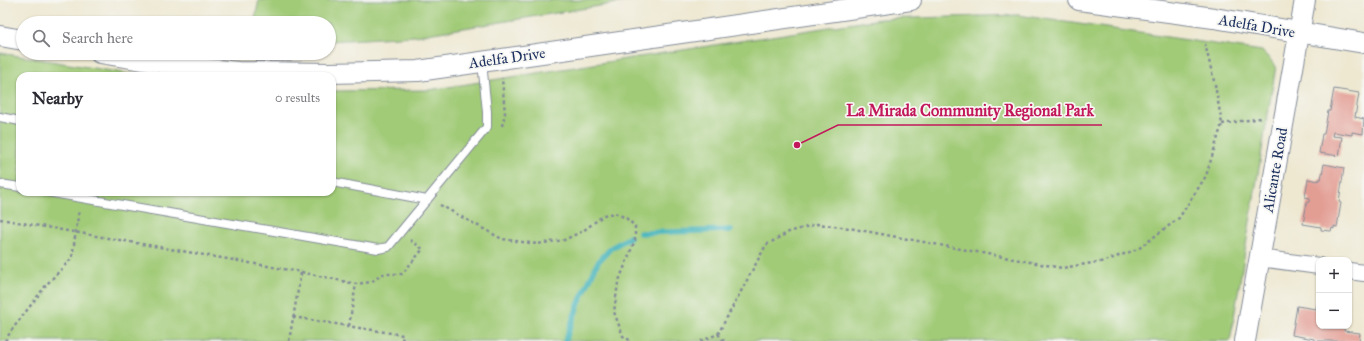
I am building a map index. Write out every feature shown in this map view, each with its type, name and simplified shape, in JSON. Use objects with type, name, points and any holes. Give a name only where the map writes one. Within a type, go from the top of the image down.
[{"type":"street","name":"Adelfa Drive","points":[[336,73],[418,71],[911,0]]},
{"type":"street","name":"Adelfa Drive","points":[[1079,0],[1155,5],[1214,18],[1364,43]]},
{"type":"street","name":"Alicante Road","points":[[1245,341],[1305,0]]},
{"type":"street","points":[[0,36],[16,39]]},
{"type":"street","name":"Adelfa Drive","points":[[142,60],[185,67],[238,72]]},
{"type":"street","points":[[1259,258],[1316,266]]},
{"type":"street","points":[[1352,271],[1364,273]]},
{"type":"lane","points":[[70,196],[378,249],[388,248],[486,127],[491,60]]},
{"type":"lane","points":[[0,117],[16,120]]},
{"type":"lane","points":[[336,183],[427,200]]},
{"type":"lane","points":[[0,184],[16,187]]},
{"type":"path","points":[[701,341],[718,334],[766,245],[789,232],[818,224],[849,228],[1062,268],[1105,262],[1138,249],[1179,218],[1206,176],[1222,124],[1215,85],[1205,44]]},
{"type":"path","points":[[491,60],[505,114],[501,129]]},
{"type":"path","points":[[1222,124],[1261,118]]},
{"type":"path","points":[[5,341],[47,284],[72,258],[81,198]]},
{"type":"path","points":[[444,199],[439,205],[502,239],[537,244],[564,240],[583,231],[604,215],[615,212],[626,218],[635,226],[635,240],[618,283],[614,312],[623,336],[631,341]]},
{"type":"path","points":[[0,219],[301,272],[356,284],[371,282],[383,274],[402,274],[423,249],[408,239],[413,234]]},
{"type":"path","points":[[289,341],[301,272]]},
{"type":"path","points":[[349,326],[356,284]]},
{"type":"path","points":[[293,318],[403,336],[402,341]]},
{"type":"path","points":[[718,334],[724,341]]},
{"type":"green space","points":[[259,0],[636,0],[415,36],[336,41],[336,16],[256,16]]},
{"type":"green space","points":[[1018,15],[1262,51],[1276,66],[1230,341],[0,341],[0,53],[16,56],[16,60],[44,60],[118,72],[16,72],[16,196],[336,196],[336,91],[429,90],[880,19]]},
{"type":"building","points":[[1334,89],[1359,93],[1355,117],[1364,119],[1363,134],[1352,132],[1352,135],[1333,132],[1332,136],[1342,137],[1339,156],[1319,153],[1322,134],[1324,134]]},
{"type":"building","points":[[1324,164],[1344,168],[1337,227],[1334,226],[1334,229],[1332,228],[1331,231],[1321,230],[1321,227],[1303,224],[1307,202],[1309,202],[1310,198],[1305,197],[1308,179],[1318,181],[1321,179]]},
{"type":"building","points":[[1297,306],[1316,309],[1316,329],[1344,329],[1344,331],[1360,333],[1359,341],[1314,341],[1314,339],[1292,335]]},
{"type":"waterway","points":[[640,233],[731,230]]},
{"type":"waterway","points":[[565,341],[579,303],[598,262],[611,248],[630,237]]},
{"type":"place","name":"La Mirada Community Regional Park","points":[[797,145]]}]
